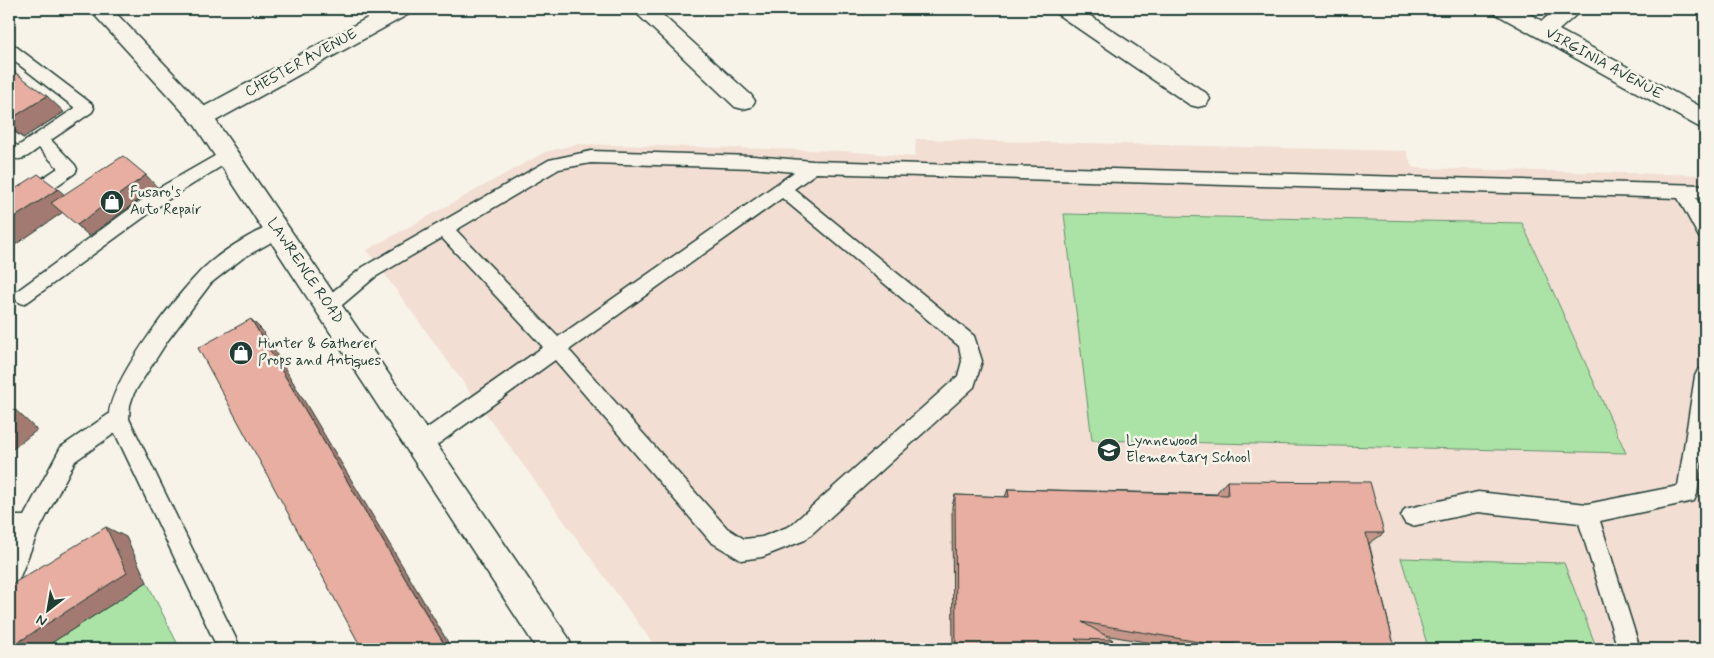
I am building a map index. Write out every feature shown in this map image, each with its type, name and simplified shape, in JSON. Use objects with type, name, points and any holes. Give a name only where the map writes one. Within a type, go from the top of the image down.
[{"type":"street","name":"LAWRENCE ROAD","points":[[100,9],[202,118],[556,649]]},
{"type":"street","name":"CHESTER AVENUE","points":[[202,118],[401,9]]},
{"type":"street","points":[[643,9],[743,100]]},
{"type":"street","points":[[1065,9],[1198,100]]},
{"type":"street","name":"VIRGINIA AVENUE","points":[[1504,9],[1705,120]]},
{"type":"street","points":[[1544,31],[1569,9]]},
{"type":"lane","points":[[9,49],[86,108],[18,154],[9,148]]},
{"type":"lane","points":[[9,210],[69,169],[40,139]]},
{"type":"lane","points":[[23,296],[163,194],[227,155]]},
{"type":"lane","points":[[328,306],[370,272],[555,164],[591,157],[753,162],[813,166],[1705,192]]},
{"type":"lane","points":[[420,445],[813,166]]},
{"type":"lane","points":[[444,230],[556,348],[718,535],[741,550],[762,547],[796,533],[967,381],[972,361],[967,342],[781,188]]},
{"type":"lane","points":[[1683,191],[1705,232]]},
{"type":"lane","points":[[230,649],[119,419],[120,405],[125,390],[161,334],[205,278],[226,260],[278,230]]},
{"type":"lane","points":[[1412,516],[1478,502],[1587,514],[1687,494],[1705,376]]},
{"type":"lane","points":[[9,576],[30,526],[68,454],[119,419]]},
{"type":"lane","points":[[1587,514],[1629,649]]},
{"type":"lane","points":[[9,526],[30,526]]},
{"type":"shaded area","name":"Lynnewood Elementary School","points":[[916,139],[1406,151],[1413,168],[1705,175],[1705,649],[657,649],[367,250],[545,152],[578,144],[844,151],[915,157]]},
{"type":"green space","points":[[1064,214],[1522,223],[1626,453],[1092,440]]},
{"type":"green space","points":[[1401,558],[1564,563],[1597,649],[1428,647]]},
{"type":"green space","points":[[147,582],[180,649],[42,649]]},
{"type":"building","points":[[9,68],[47,96],[9,120]]},
{"type":"building","points":[[123,156],[146,175],[77,225],[51,203]]},
{"type":"building","points":[[38,174],[58,189],[9,221],[9,193]]},
{"type":"building","points":[[251,319],[447,649],[362,649],[198,348]]},
{"type":"building","name":"Lynnewood Elementary School","points":[[1227,481],[1370,482],[1384,533],[1366,533],[1395,649],[1233,648],[1235,644],[1205,643],[1082,622],[1113,640],[1075,639],[1091,649],[956,649],[955,495],[1009,497],[1008,489],[1228,495]]},
{"type":"building","points":[[106,527],[127,573],[9,648],[9,586]]},
{"type":"place","name":"Fusaro's Auto Repair","points":[[112,202]]},
{"type":"place","name":"Hunter & Gatherer Props and Antiques","points":[[241,353]]},
{"type":"place","name":"Lynnewood Elementary School","points":[[1109,450]]}]
